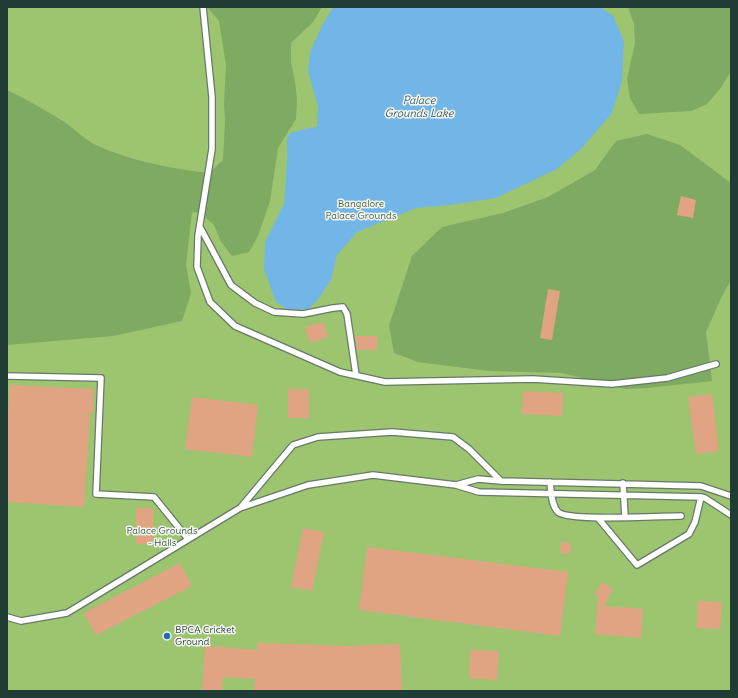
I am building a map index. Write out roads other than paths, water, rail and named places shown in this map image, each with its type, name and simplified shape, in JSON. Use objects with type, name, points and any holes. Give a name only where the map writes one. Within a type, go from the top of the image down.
[{"type":"lane","points":[[203,7],[212,97],[212,149],[200,227],[197,267],[210,302],[235,326],[340,372],[385,382],[533,379],[612,384],[666,378],[716,364]]},
{"type":"lane","points":[[200,227],[231,285],[255,303],[274,312],[303,314],[333,308],[343,308],[347,314],[356,376]]},
{"type":"lane","points":[[7,376],[101,378],[96,494],[154,498],[188,539]]},
{"type":"lane","points":[[240,508],[293,445],[318,437],[392,432],[453,437],[469,449],[501,481]]},
{"type":"lane","points":[[7,617],[21,621],[67,613],[240,508],[308,485],[373,475],[456,485],[479,492],[701,497],[705,498],[731,515]]},
{"type":"lane","points":[[456,485],[478,479],[501,481],[701,486],[731,496]]},
{"type":"lane","points":[[550,482],[555,508],[564,516],[598,518],[680,516]]},
{"type":"lane","points":[[623,483],[622,495],[624,517]]},
{"type":"lane","points":[[598,518],[637,565],[688,534],[695,522],[701,497]]},
{"type":"water","name":"Palace Grounds Lake","points":[[333,7],[600,7],[613,16],[624,41],[622,81],[612,113],[581,149],[557,169],[496,198],[450,205],[416,208],[357,232],[337,255],[331,280],[317,301],[308,309],[288,310],[276,302],[264,269],[265,242],[284,204],[287,140],[290,133],[317,127],[318,106],[308,71],[310,52]]},
{"type":"place","name":"BPCA Cricket Ground","points":[[167,636]]},
{"type":"park label","name":"Bangalore Palace Grounds","points":[[361,210]]},
{"type":"park label","name":"Palace Grounds - Halls","points":[[162,536]]}]
